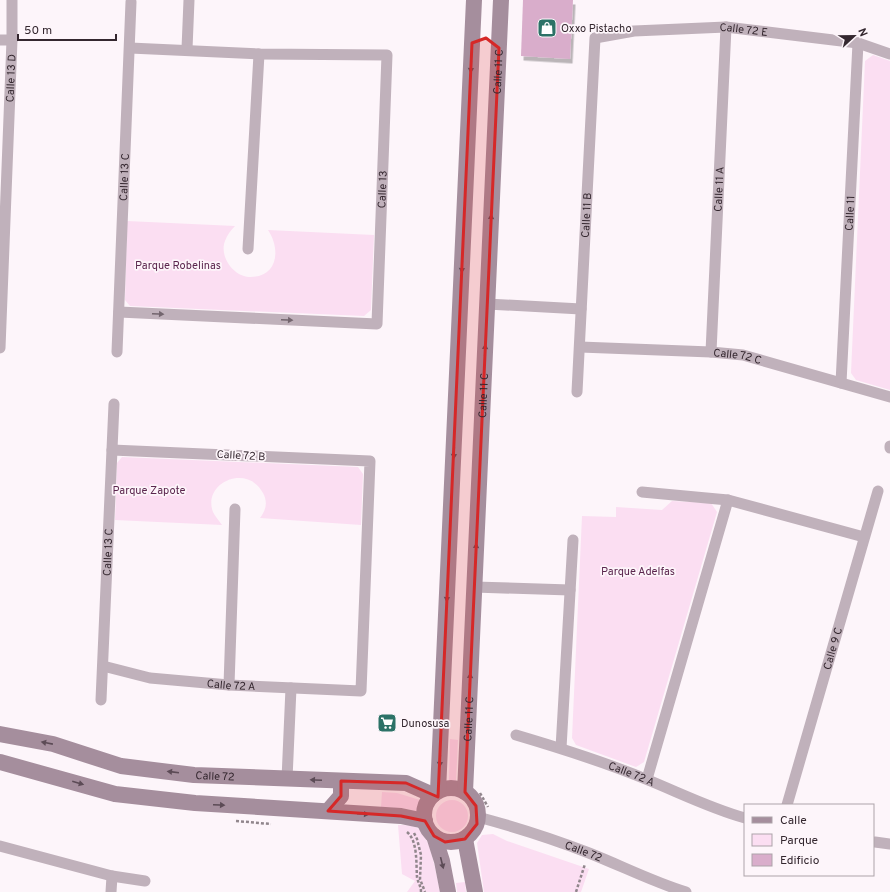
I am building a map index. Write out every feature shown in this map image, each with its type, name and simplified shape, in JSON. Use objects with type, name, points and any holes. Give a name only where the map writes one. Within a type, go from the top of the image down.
[{"type":"main road","points":[[448,892],[442,861],[434,836],[425,821],[425,810],[436,793],[442,720],[474,0]]},
{"type":"main road","name":"Calle 11 C","points":[[465,792],[501,0]]},
{"type":"main road","points":[[472,43],[486,38],[499,48]]},
{"type":"main road","points":[[457,368],[484,369]]},
{"type":"main road","points":[[456,397],[483,398]]},
{"type":"main road","points":[[455,423],[482,424]]},
{"type":"main road","points":[[442,720],[468,721]]},
{"type":"main road","name":"Calle 72","points":[[0,734],[53,744],[121,766],[194,775],[406,783],[436,793]]},
{"type":"main road","points":[[0,762],[115,794],[195,803],[401,816],[425,821]]},
{"type":"main road","points":[[328,811],[341,796],[341,781]]},
{"type":"main road","points":[[434,836],[445,842],[452,842],[465,838],[474,830],[478,817],[476,806],[465,792],[452,788],[436,793]]},
{"type":"main road","points":[[465,838],[474,892]]},
{"type":"street","name":"Calle 13 D","points":[[0,348],[12,40],[12,0]]},
{"type":"street","points":[[187,49],[189,0]]},
{"type":"street","name":"Calle 13 C","points":[[117,352],[131,2]]},
{"type":"street","name":"Calle 72 E","points":[[595,38],[634,31],[726,27],[858,43],[890,54]]},
{"type":"street","name":"Calle 11 A","points":[[712,352],[726,27]]},
{"type":"street","name":"Calle 11 B","points":[[577,392],[595,38]]},
{"type":"street","points":[[0,40],[12,40]]},
{"type":"street","name":"Calle 11","points":[[841,383],[858,43]]},
{"type":"street","points":[[130,48],[187,49],[259,54],[248,249]]},
{"type":"street","name":"Calle 13","points":[[119,312],[377,324],[387,55],[259,54]]},
{"type":"street","points":[[487,304],[582,309]]},
{"type":"street","name":"Calle 72 C","points":[[580,347],[712,352],[743,356],[890,397]]},
{"type":"street","name":"Calle 13 C","points":[[101,700],[114,404]]},
{"type":"street","name":"Calle 72 B","points":[[112,450],[370,461],[361,691]]},
{"type":"street","name":"Calle 9 C","points":[[787,804],[878,491]]},
{"type":"street","points":[[642,492],[728,500],[864,537]]},
{"type":"street","points":[[647,780],[728,500]]},
{"type":"street","points":[[229,685],[235,509]]},
{"type":"street","points":[[561,748],[573,540]]},
{"type":"street","points":[[474,586],[570,590]]},
{"type":"street","name":"Calle 72 A","points":[[103,666],[150,678],[229,685],[361,691]]},
{"type":"street","points":[[287,778],[291,688]]},
{"type":"street","name":"Calle 72 A","points":[[516,735],[561,748],[744,818]]},
{"type":"street","name":"Calle 72","points":[[478,817],[510,826],[589,853],[670,887],[686,892]]},
{"type":"street","points":[[874,842],[890,844]]},
{"type":"street","points":[[0,846],[112,876],[145,881]]},
{"type":"street","points":[[111,892],[112,876]]},
{"type":"path","points":[[421,892],[421,886],[418,879],[418,862],[412,836],[404,828],[416,834],[421,865],[420,879],[425,892]]},
{"type":"path","points":[[576,892],[589,853]]},
{"type":"highlighted area","points":[[486,38],[499,48],[465,792],[476,806],[477,824],[465,839],[445,842],[434,836],[425,821],[401,816],[328,811],[341,796],[341,781],[406,783],[438,797],[472,43]]},
{"type":"green space","points":[[873,55],[890,61],[890,390],[856,380],[851,373],[865,61]]},
{"type":"green space","name":"Parque Robelinas","points":[[127,221],[235,226],[226,239],[224,253],[233,269],[243,276],[249,277],[259,276],[266,273],[271,268],[274,261],[275,246],[268,230],[374,235],[371,310],[364,316],[130,306],[125,300]]},
{"type":"green space","name":"Parque Zapote","points":[[122,457],[358,467],[363,474],[361,525],[260,518],[266,506],[263,493],[256,484],[247,479],[237,478],[228,480],[220,485],[214,493],[211,502],[213,512],[222,525],[115,520],[117,463]]},
{"type":"green space","name":"Parque Adelfas","points":[[672,501],[711,503],[717,512],[644,762],[636,767],[576,745],[572,738],[582,516],[616,517],[616,507],[662,510]]},
{"type":"green space","points":[[450,739],[458,740],[456,781],[449,781]]},
{"type":"green space","points":[[382,792],[397,793],[420,800],[417,812],[408,809],[381,807]]},
{"type":"green space","points":[[449,800],[455,800],[465,807],[468,816],[467,822],[461,829],[455,832],[449,832],[439,825],[436,819],[436,813],[443,803]]},
{"type":"green space","points":[[398,825],[414,827],[419,829],[423,834],[433,859],[440,892],[407,892],[415,881],[402,874]]},
{"type":"green space","points":[[493,834],[507,841],[589,869],[581,892],[484,892],[477,843],[482,835]]},
{"type":"green space","points":[[465,882],[466,892],[457,892],[456,883]]},
{"type":"building","name":"Oxxo Pistacho","points":[[523,0],[573,0],[570,59],[521,56]]},
{"type":"place","name":"Oxxo Pistacho","points":[[547,28]]},
{"type":"place","name":"Dunosusa","points":[[387,723]]}]
